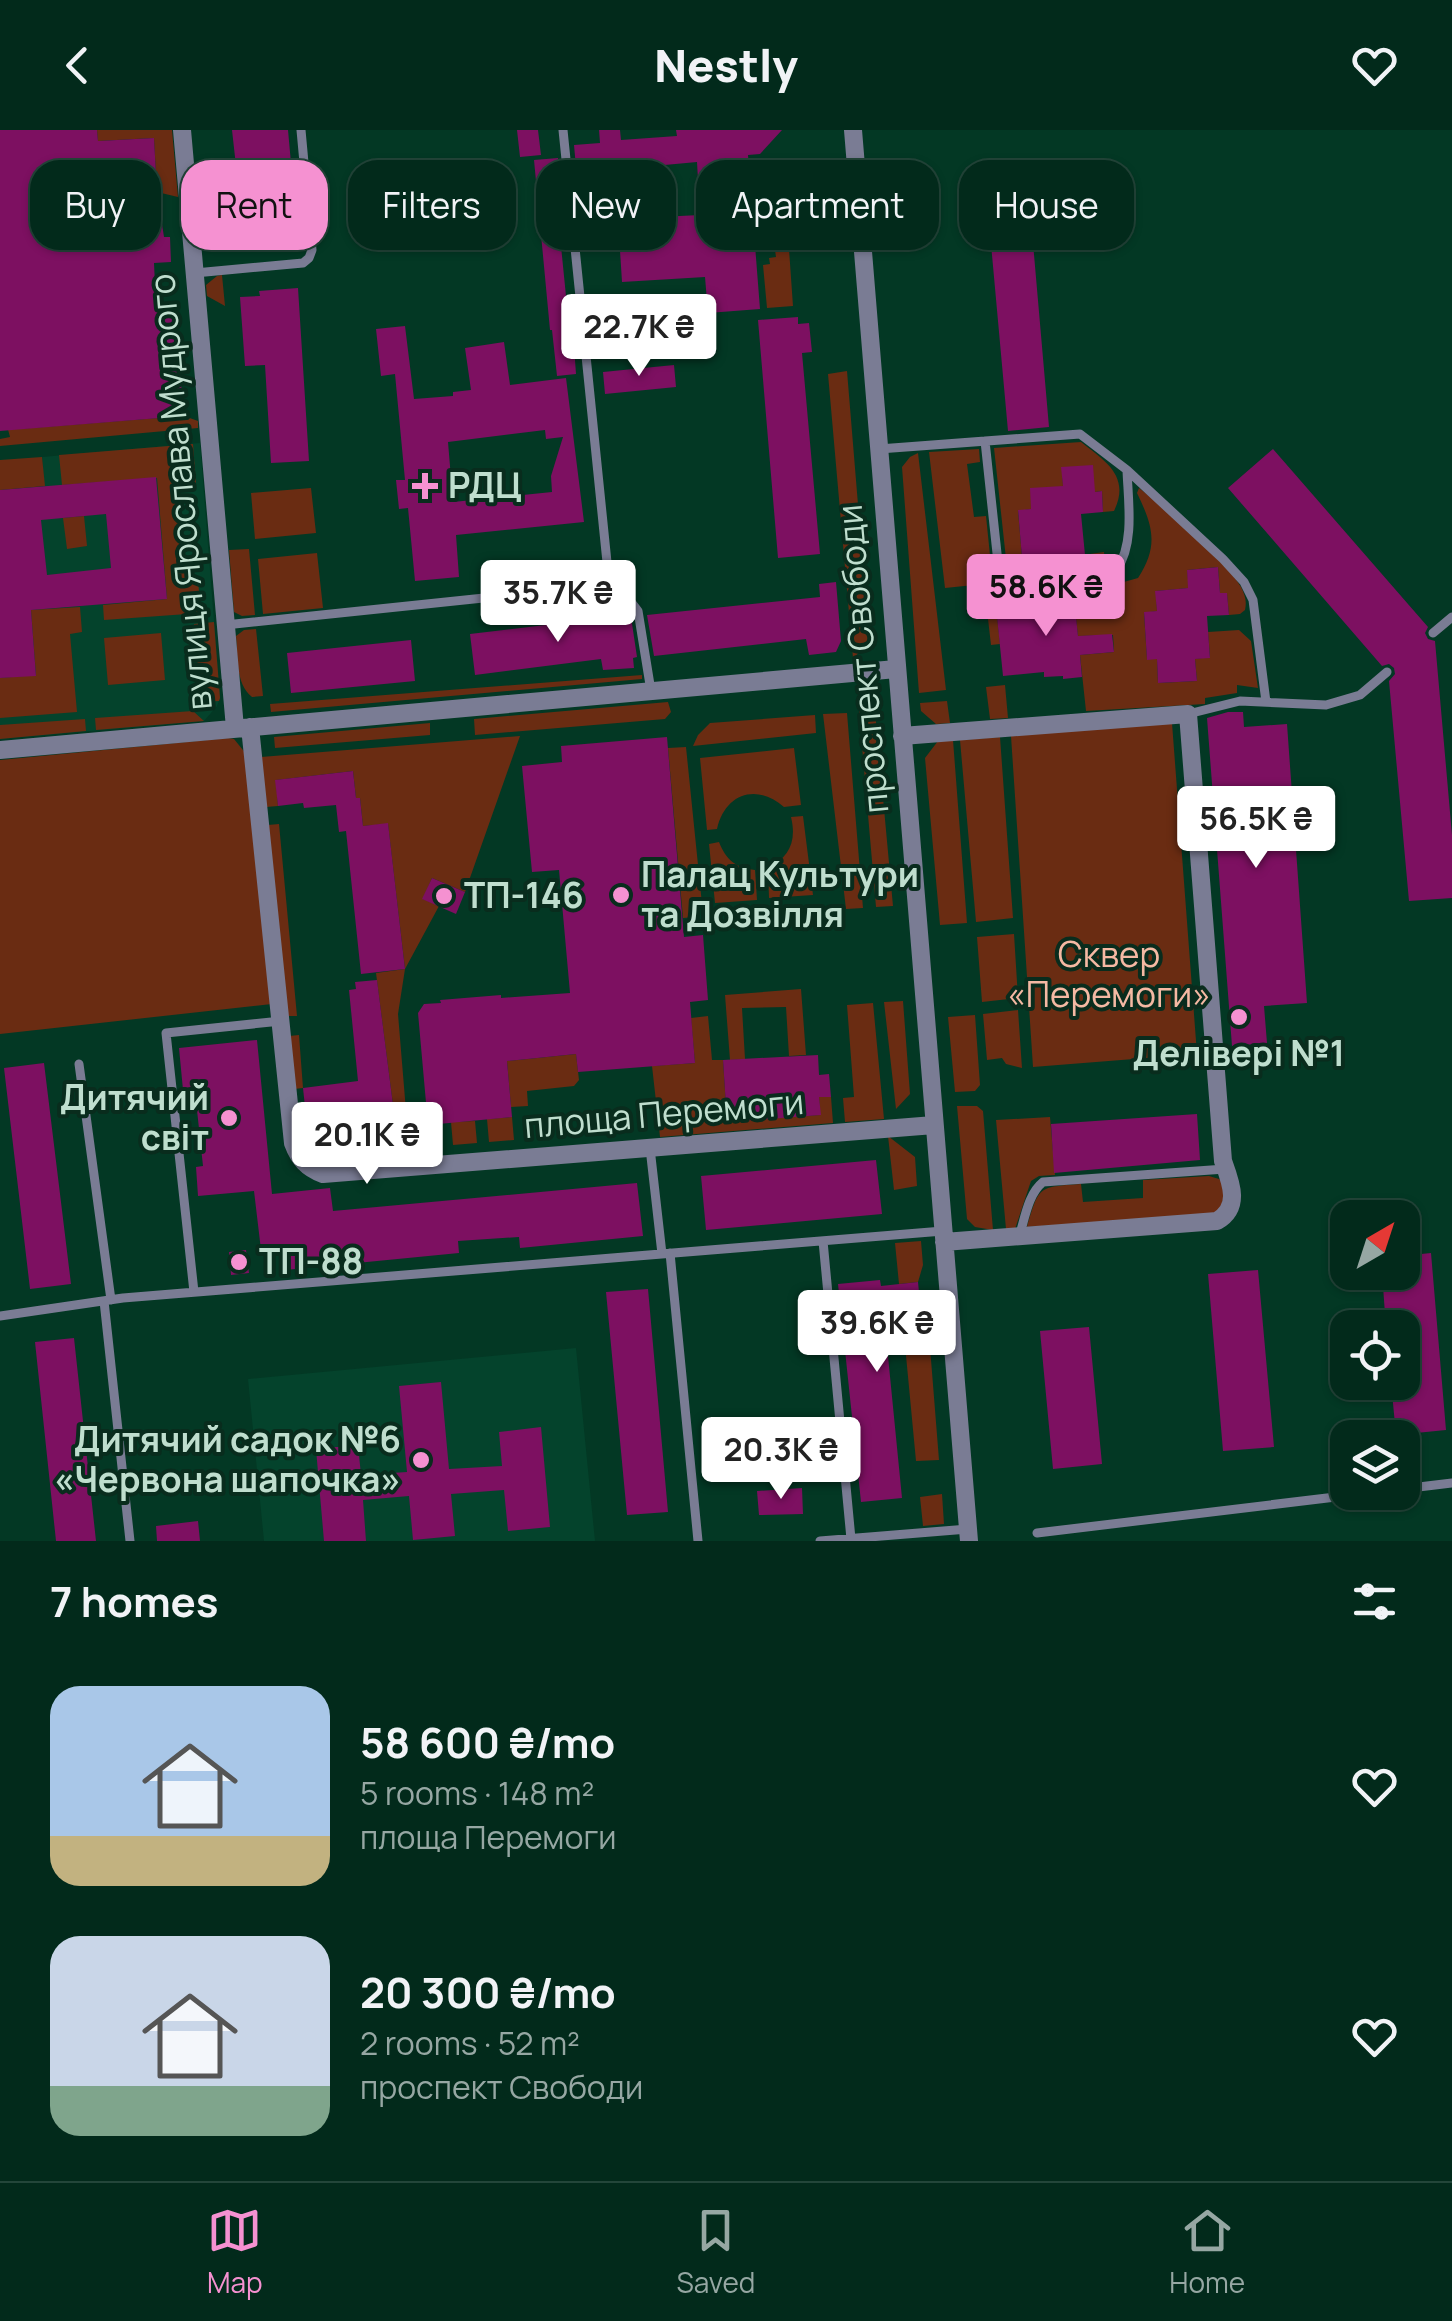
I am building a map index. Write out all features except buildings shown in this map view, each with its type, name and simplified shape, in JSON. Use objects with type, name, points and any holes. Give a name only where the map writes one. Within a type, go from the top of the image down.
[{"type":"street","name":"вулиця Ярослава Мудрого","points":[[182,130],[225,625],[243,728]]},
{"type":"street","name":"проспект Свободи","points":[[853,130],[968,1535]]},
{"type":"street","points":[[0,750],[896,669]]},
{"type":"street","points":[[902,736],[1188,714],[1223,1162],[1233,1194],[1225,1216],[1216,1221],[1019,1236],[943,1236]]},
{"type":"street","name":"площа Перемоги","points":[[243,728],[293,1143],[298,1157],[313,1170],[324,1174],[934,1125]]},
{"type":"lane","points":[[194,273],[303,263],[309,258],[312,250],[301,130]]},
{"type":"lane","points":[[563,130],[608,572],[638,611],[651,690]]},
{"type":"lane","points":[[878,449],[1080,434],[1128,470],[1244,582],[1253,600],[1266,702]]},
{"type":"lane","points":[[985,441],[1000,572],[1007,586],[1020,593],[1099,582],[1118,568],[1126,551],[1128,470]]},
{"type":"lane","points":[[225,625],[618,584]]},
{"type":"lane","points":[[1433,633],[1452,617]]},
{"type":"lane","points":[[1188,714],[1240,701],[1326,705],[1360,694],[1387,672]]},
{"type":"lane","points":[[194,1292],[166,1033],[281,1020]]},
{"type":"lane","points":[[79,1064],[108,1300],[130,1541]]},
{"type":"lane","points":[[650,1148],[666,1253],[698,1541]]},
{"type":"lane","points":[[1019,1236],[1032,1196],[1043,1182],[1226,1169]]},
{"type":"lane","points":[[0,1316],[194,1292],[823,1241],[943,1236]]},
{"type":"lane","points":[[823,1241],[846,1540]]},
{"type":"lane","points":[[1420,1488],[1452,1484]]},
{"type":"lane","points":[[1037,1533],[1330,1498]]},
{"type":"lane","points":[[820,1541],[968,1535]]},
{"type":"shaded area","points":[[200,443],[220,698],[217,706],[204,721],[0,739],[0,490],[44,486],[42,457]]},
{"type":"shaded area","name":"Дитячий садок №6 «Червона шапочка»","points":[[576,1348],[595,1541],[264,1541],[248,1379]]},
{"type":"green space","points":[[97,130],[172,130],[178,197],[161,193],[161,160],[155,160],[154,138],[98,141]]},
{"type":"green space","points":[[775,250],[789,250],[793,306],[767,308],[763,265],[776,257]]},
{"type":"green space","points":[[222,275],[225,306],[207,296],[206,285]]},
{"type":"green space","points":[[847,371],[869,638],[853,658],[828,374]]},
{"type":"green space","points":[[184,416],[198,421],[198,428],[0,446],[0,439],[10,437],[6,422],[18,429]]},
{"type":"green space","points":[[1081,442],[1106,463],[1117,479],[1114,511],[1103,512],[1102,491],[1095,492],[1062,468],[1063,486],[1031,509],[1018,511],[1022,557],[1031,557],[1033,581],[1072,578],[1069,557],[1104,552],[1105,563],[1097,577],[1042,584],[1015,582],[1007,568],[994,448]]},
{"type":"green space","points":[[193,444],[196,484],[177,486],[186,581],[198,580],[201,613],[104,620],[103,605],[167,599],[157,478],[62,485],[59,455]]},
{"type":"green space","points":[[979,449],[980,462],[967,464],[974,517],[986,516],[992,575],[1001,594],[1016,601],[1074,596],[1138,578],[1151,546],[1139,488],[1223,564],[1241,587],[1246,601],[1245,610],[1229,615],[1227,594],[1220,593],[1218,567],[1187,570],[1189,588],[1156,591],[1157,611],[1144,613],[1147,659],[1157,659],[1158,683],[1197,681],[1195,659],[1210,657],[1208,632],[1239,630],[1251,641],[1258,688],[1237,685],[1237,693],[1205,698],[1205,704],[1086,711],[1080,655],[1114,652],[1113,635],[1078,636],[1074,600],[996,607],[1000,644],[991,645],[984,584],[945,588],[929,452]]},
{"type":"green space","points":[[918,453],[946,690],[919,693],[902,467]]},
{"type":"green space","points":[[42,457],[45,486],[0,490],[0,460]]},
{"type":"green space","points":[[311,488],[316,533],[255,539],[251,493]]},
{"type":"green space","points":[[84,516],[87,546],[67,549],[63,518]]},
{"type":"green space","points":[[249,549],[255,615],[242,616],[234,612],[229,550]]},
{"type":"green space","points":[[317,553],[323,608],[263,614],[258,559]]},
{"type":"green space","points":[[80,607],[82,632],[70,634],[77,712],[0,718],[0,678],[36,675],[31,610]]},
{"type":"green space","points":[[214,622],[220,698],[201,702],[194,624]]},
{"type":"green space","points":[[256,629],[263,696],[252,697],[240,677],[236,636],[244,630]]},
{"type":"green space","points":[[161,633],[165,680],[108,685],[104,638]]},
{"type":"green space","points":[[642,675],[642,679],[271,712],[270,704]]},
{"type":"green space","points":[[1005,685],[1008,718],[990,719],[986,687]]},
{"type":"green space","points":[[947,701],[950,723],[936,724],[921,711],[920,703]]},
{"type":"green space","points":[[668,702],[671,712],[665,719],[475,735],[474,719]]},
{"type":"green space","points":[[193,711],[204,721],[96,730],[95,718]]},
{"type":"green space","points":[[859,711],[875,711],[893,906],[876,907]]},
{"type":"green space","points":[[847,713],[863,908],[846,909],[823,714]]},
{"type":"green space","points":[[815,715],[816,733],[693,746],[710,723]]},
{"type":"green space","points":[[85,719],[86,731],[0,739],[0,725]]},
{"type":"green space","points":[[430,723],[430,735],[275,748],[274,737]]},
{"type":"green space","name":"Сквер «Перемоги»","points":[[1172,723],[1197,1054],[1033,1067],[1011,736]]},
{"type":"green space","points":[[520,736],[465,892],[432,878],[423,899],[439,906],[405,969],[388,824],[363,826],[353,771],[276,780],[278,806],[266,807],[261,757]]},
{"type":"green space","points":[[1000,737],[1013,918],[976,922],[960,740]]},
{"type":"green space","points":[[234,739],[247,755],[272,1004],[0,1034],[0,760]]},
{"type":"green space","points":[[953,740],[967,923],[940,925],[925,758],[938,741]]},
{"type":"green space","points":[[686,747],[702,904],[696,905],[696,917],[683,918],[668,748]]},
{"type":"green space","points":[[794,748],[801,805],[784,807],[763,795],[743,796],[727,807],[717,829],[707,830],[700,758]]},
{"type":"green space","points":[[803,816],[813,895],[769,898],[768,869],[790,848],[791,817]]},
{"type":"green space","points":[[279,824],[297,1016],[287,1016],[268,825]]},
{"type":"green space","points":[[719,842],[732,862],[755,870],[757,900],[715,903],[709,844]]},
{"type":"green space","points":[[1014,934],[1018,998],[982,1002],[977,937]]},
{"type":"green space","points":[[405,969],[398,1014],[408,1135],[397,1136],[376,973]]},
{"type":"green space","points":[[801,989],[806,1055],[789,1056],[786,1007],[742,1008],[745,1059],[730,1060],[725,995]]},
{"type":"green space","points":[[903,1001],[910,1094],[896,1109],[884,1002]]},
{"type":"green space","points":[[873,1003],[884,1119],[845,1122],[843,1098],[854,1097],[847,1005]]},
{"type":"green space","points":[[1018,1010],[1022,1068],[1006,1064],[1002,1058],[987,1060],[983,1014]]},
{"type":"green space","points":[[975,1015],[980,1085],[975,1091],[955,1092],[948,1017]]},
{"type":"green space","points":[[708,1016],[712,1060],[723,1060],[727,1121],[820,1115],[819,1097],[831,1097],[833,1123],[660,1137],[652,1066],[695,1063],[691,1018]]},
{"type":"green space","points":[[299,1035],[303,1088],[294,1089],[289,1036]]},
{"type":"green space","points":[[576,1054],[579,1080],[574,1086],[527,1091],[528,1106],[511,1107],[507,1061]]},
{"type":"green space","points":[[957,1106],[977,1106],[983,1111],[993,1230],[975,1227],[967,1219]]},
{"type":"green space","points":[[512,1117],[514,1140],[489,1142],[487,1119]]},
{"type":"green space","points":[[1050,1117],[1055,1175],[1031,1181],[1015,1229],[1006,1229],[996,1120]]},
{"type":"green space","points":[[475,1121],[477,1143],[453,1145],[451,1122]]},
{"type":"green space","points":[[888,1136],[915,1157],[917,1186],[894,1190]]},
{"type":"green space","points":[[1209,1176],[1225,1185],[1222,1207],[1213,1214],[1027,1227],[1034,1203],[1048,1188],[1081,1184],[1083,1202],[1143,1198],[1143,1180]]},
{"type":"green space","points":[[921,1241],[923,1265],[918,1282],[899,1284],[895,1243]]},
{"type":"green space","points":[[924,1343],[930,1347],[939,1460],[916,1461],[905,1345]]},
{"type":"green space","points":[[942,1494],[944,1524],[923,1526],[920,1497]]},
{"type":"place","name":"РДЦ","points":[[425,486]]},
{"type":"place","name":"Палац Культури та Дозвілля","points":[[621,895]]},
{"type":"place","name":"ТП-146","points":[[444,896]]},
{"type":"place","name":"Делівері №1","points":[[1239,1017]]},
{"type":"place","name":"Дитячий світ","points":[[229,1118]]},
{"type":"place","name":"ТП-88","points":[[239,1262]]},
{"type":"place","name":"Дитячий садок №6 «Червона шапочка»","points":[[421,1460]]}]
